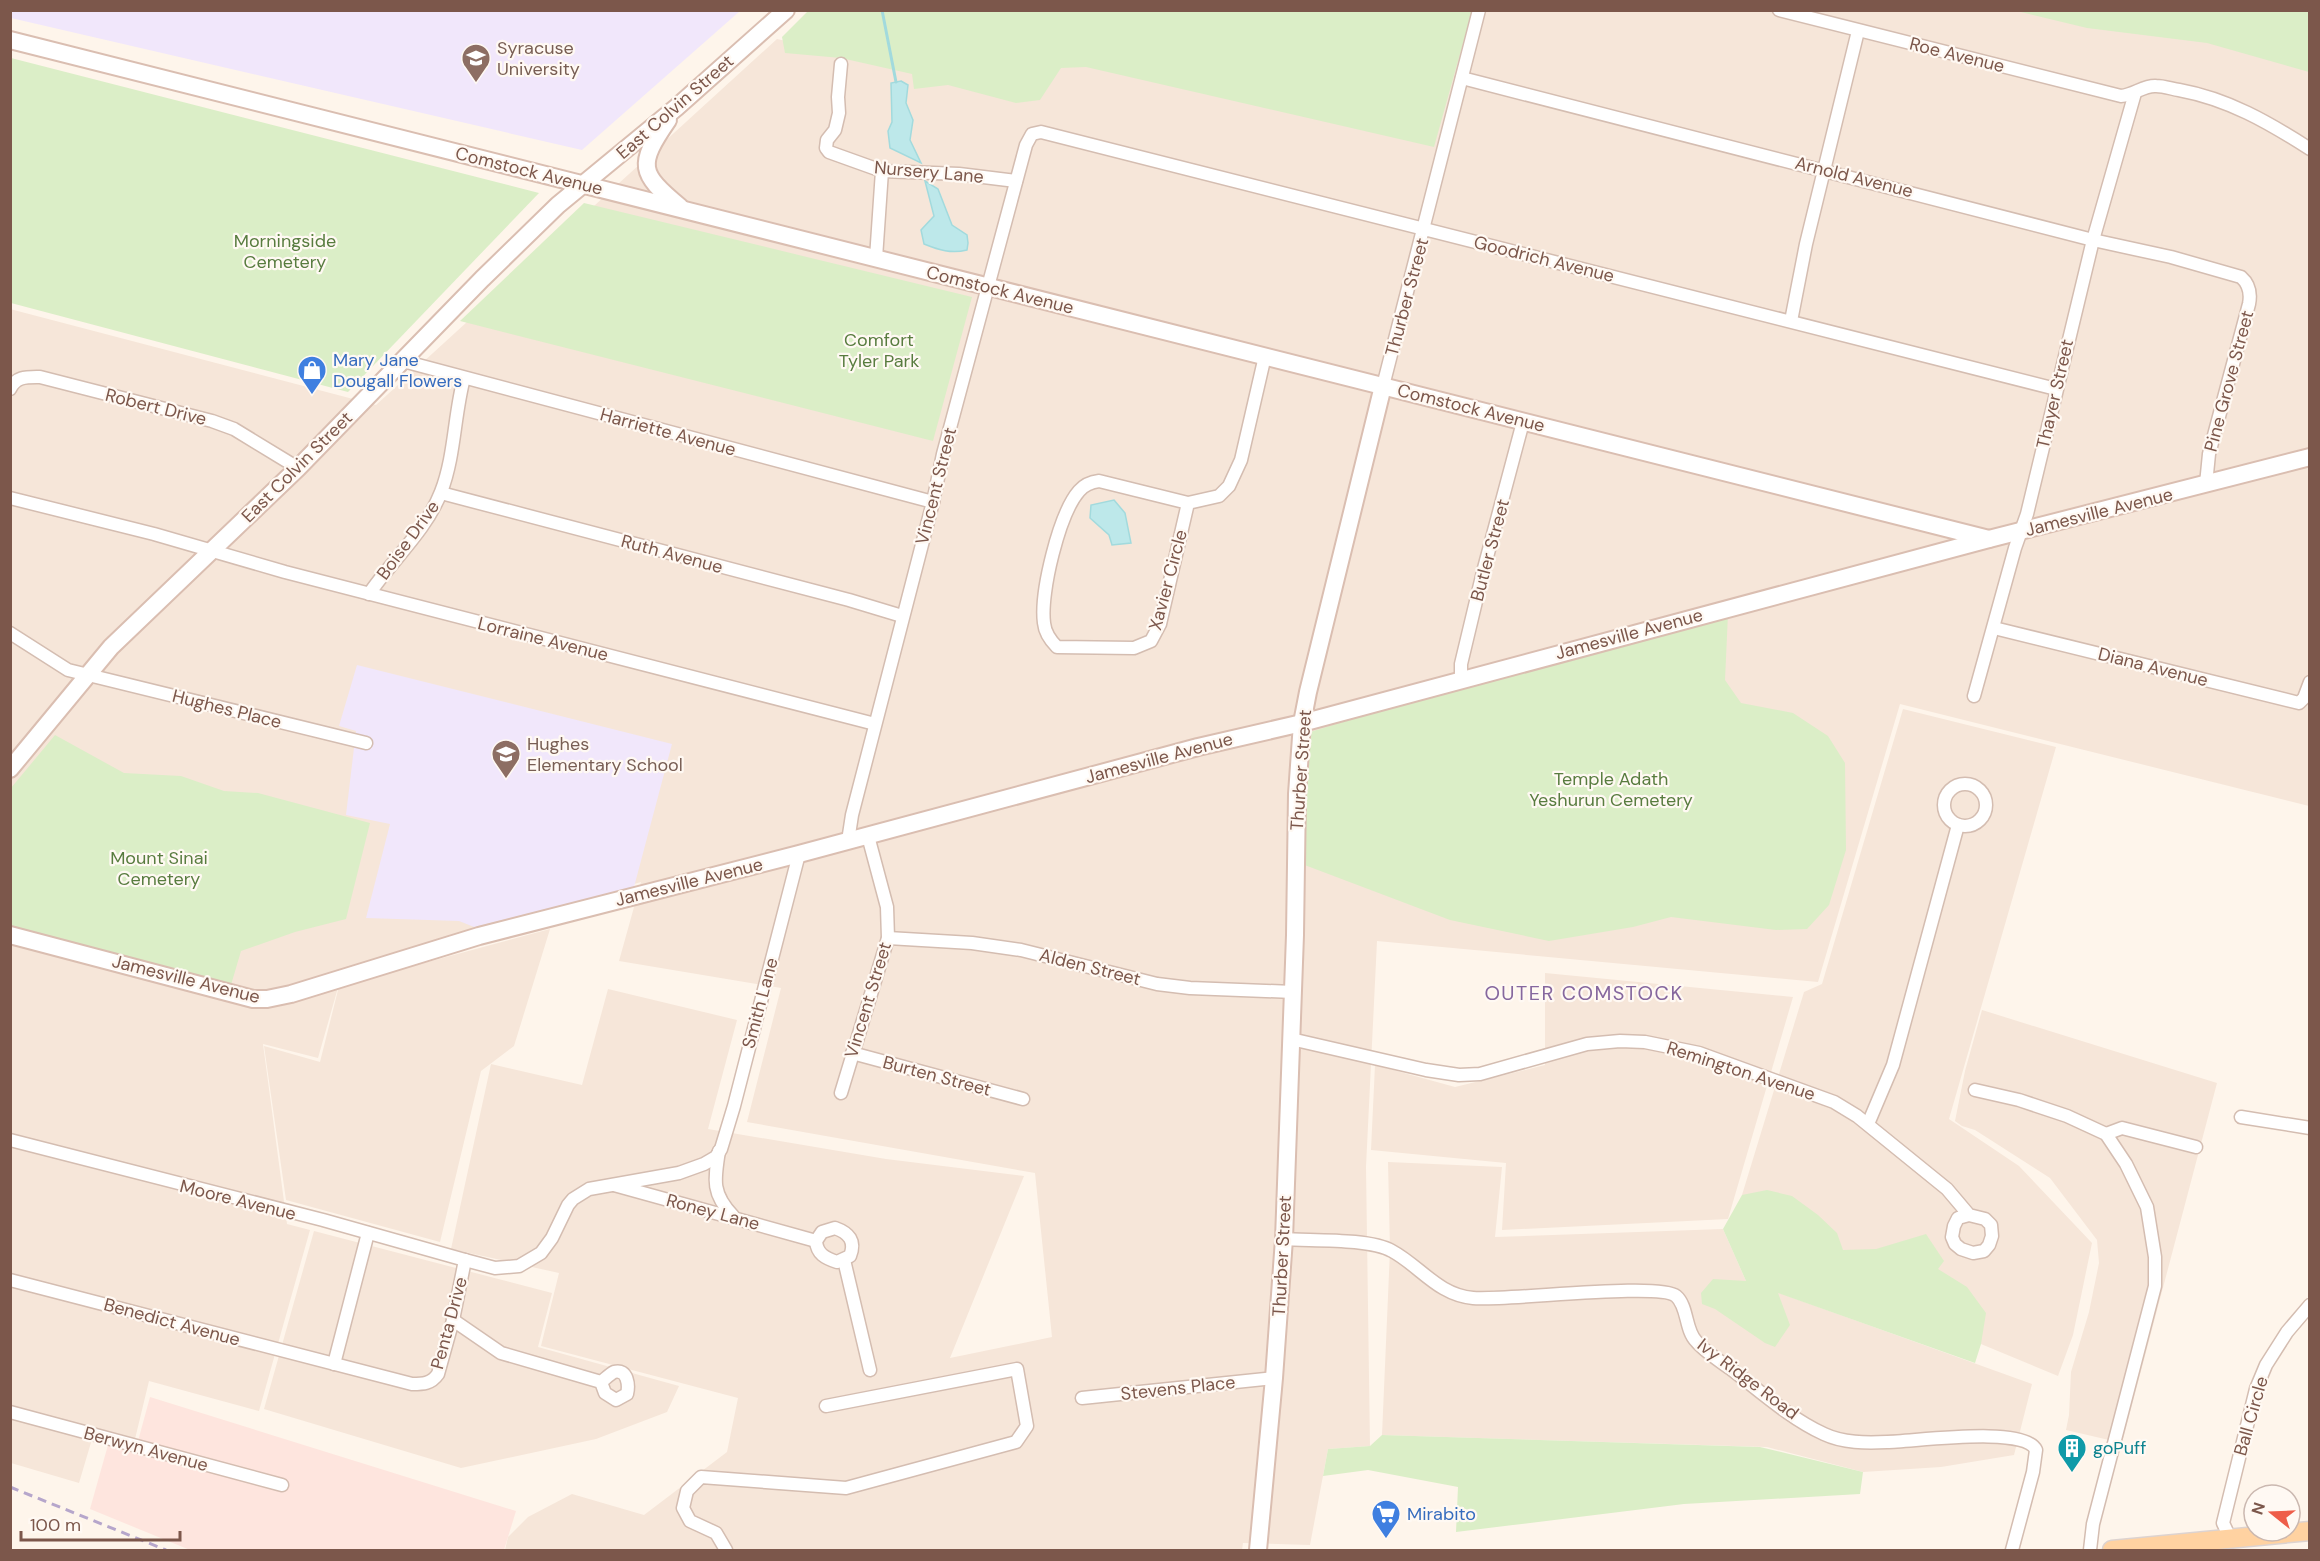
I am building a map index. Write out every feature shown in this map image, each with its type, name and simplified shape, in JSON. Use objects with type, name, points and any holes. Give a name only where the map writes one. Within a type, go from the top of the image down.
[{"type":"main road","points":[[2112,1551],[2310,1531]]},
{"type":"street","name":"East Colvin Street","points":[[10,769],[87,674],[137,620],[298,468],[558,205],[677,107],[786,10]]},
{"type":"street","name":"Thurber Street","points":[[1258,1551],[1284,1239],[1297,794],[1302,723],[1383,386],[1479,10]]},
{"type":"street","name":"Roe Avenue","points":[[1779,10],[2121,96],[2155,86],[2188,92],[2226,102],[2269,123],[2310,149]]},
{"type":"street","points":[[1791,321],[1806,244],[1826,170],[1858,31]]},
{"type":"street","name":"Comstock Avenue","points":[[10,40],[1989,539]]},
{"type":"street","name":"Nursery Lane","points":[[841,64],[839,113],[835,130],[827,140],[826,148],[829,152],[882,171],[958,174],[1016,181]]},
{"type":"street","name":"Arnold Avenue","points":[[1462,78],[2093,240],[2171,257],[2244,280]]},
{"type":"street","name":"Thayer Street","points":[[1974,696],[2027,514],[2093,240],[2135,93]]},
{"type":"street","points":[[677,107],[662,129],[646,161],[649,177],[653,182],[686,211]]},
{"type":"street","name":"Goodrich Avenue","points":[[1032,134],[1041,132],[2056,389]]},
{"type":"street","name":"Vincent Street","points":[[849,841],[852,815],[933,502],[943,454],[1026,145],[1032,134]]},
{"type":"street","points":[[876,258],[882,171]]},
{"type":"street","name":"Pine Grove Street","points":[[2206,484],[2209,454],[2249,304],[2248,285],[2244,280]]},
{"type":"street","name":"Xavier Circle","points":[[1188,503],[1160,624],[1151,641],[1134,648],[1057,647],[1050,639],[1044,624],[1046,590],[1051,557],[1064,517],[1079,491],[1089,483],[1099,481],[1188,503],[1219,496],[1229,486],[1241,460],[1265,356]]},
{"type":"street","name":"Harriette Avenue","points":[[403,361],[933,502]]},
{"type":"street","name":"Robert Drive","points":[[10,389],[13,382],[22,377],[40,377],[212,421],[234,429],[298,468]]},
{"type":"street","name":"Boise Drive","points":[[369,594],[430,515],[441,493],[464,378]]},
{"type":"street","name":"Butler Street","points":[[1461,679],[1461,664],[1522,422]]},
{"type":"street","name":"Jamesville Avenue","points":[[10,935],[253,999],[267,999],[479,936],[849,841],[1198,747],[1302,723],[1989,539],[2310,457]]},
{"type":"street","name":"Ruth Avenue","points":[[441,493],[902,616]]},
{"type":"street","name":"Lorraine Avenue","points":[[10,498],[369,594],[875,724]]},
{"type":"street","name":"Diana Avenue","points":[[1994,628],[2299,703],[2308,687]]},
{"type":"street","name":"Hughes Place","points":[[10,633],[68,670],[366,743]]},
{"type":"street","points":[[1868,1124],[1893,1065],[1958,825]]},
{"type":"street","name":"Vincent Street","points":[[841,1093],[888,938],[886,907],[868,836]]},
{"type":"street","name":"Smith Lane","points":[[734,1217],[720,1203],[716,1189],[719,1151],[763,998],[798,854]]},
{"type":"street","name":"Alden Street","points":[[888,938],[972,943],[1021,950],[1157,984],[1190,988],[1293,992]]},
{"type":"street","name":"Remington Avenue","points":[[1291,1039],[1426,1070],[1459,1075],[1480,1074],[1587,1044],[1620,1041],[1645,1042],[1699,1053],[1834,1102],[1868,1124],[1947,1189],[1969,1215]]},
{"type":"street","name":"Burten Street","points":[[852,1053],[1023,1099]]},
{"type":"street","points":[[1975,1090],[2067,1116],[2106,1134],[2126,1164],[2146,1207],[2155,1257],[2155,1286],[2093,1524],[2090,1551]]},
{"type":"street","points":[[2241,1117],[2310,1128]]},
{"type":"street","points":[[2106,1134],[2122,1128],[2196,1147]]},
{"type":"street","name":"Moore Avenue","points":[[10,1140],[465,1260]]},
{"type":"street","points":[[465,1260],[503,1268],[519,1266],[541,1253],[552,1238],[573,1199],[589,1189],[679,1173],[704,1164],[716,1157],[719,1151]]},
{"type":"street","name":"Roney Lane","points":[[610,1184],[816,1241]]},
{"type":"street","points":[[835,1228],[844,1231],[851,1238],[853,1248],[850,1256],[837,1262],[826,1259],[817,1249],[816,1241],[822,1232],[835,1228]]},
{"type":"street","points":[[334,1364],[369,1233]]},
{"type":"street","name":"Ivy Ridge Road","points":[[1284,1239],[1371,1244],[1390,1250],[1412,1264],[1435,1284],[1454,1294],[1471,1298],[1530,1297],[1638,1290],[1657,1290],[1673,1294],[1680,1301],[1694,1340],[1764,1394],[1824,1434],[1857,1442],[1888,1443],[1980,1437],[2016,1439],[2032,1444],[2036,1450],[2033,1472],[2012,1551]]},
{"type":"street","name":"Penta Drive","points":[[428,1383],[438,1374],[453,1320],[465,1260]]},
{"type":"street","points":[[844,1260],[870,1370]]},
{"type":"street","name":"Benedict Avenue","points":[[10,1280],[412,1384],[428,1383]]},
{"type":"street","name":"Ball Circle","points":[[2230,1538],[2223,1523],[2256,1389],[2266,1365],[2286,1332],[2310,1305]]},
{"type":"street","points":[[453,1320],[501,1353],[601,1382]]},
{"type":"street","points":[[726,1551],[716,1533],[690,1521],[683,1508],[687,1491],[701,1478],[846,1488],[1016,1442],[1027,1426],[1017,1369],[826,1406]]},
{"type":"street","name":"Stevens Place","points":[[1082,1398],[1274,1378]]},
{"type":"street","name":"Berwyn Avenue","points":[[10,1412],[282,1485]]},
{"type":"shaded area","name":"Syracuse University","points":[[11,10],[740,11],[582,150],[11,18]]},
{"type":"shaded area","points":[[1465,11],[2113,11],[2309,55],[2309,806],[1900,704],[1818,982],[1377,941],[1366,1167],[1370,1446],[1328,1449],[1310,1545],[1243,1543],[1242,1550],[505,1550],[508,1537],[528,1517],[572,1494],[644,1515],[727,1452],[738,1398],[541,1346],[559,1273],[451,1249],[491,1064],[582,1085],[608,989],[737,1020],[708,1129],[886,1159],[1024,1176],[950,1358],[1052,1337],[1035,1173],[747,1122],[781,988],[619,961],[641,882],[343,970],[318,1058],[263,1044],[287,1224],[310,1230],[259,1411],[149,1381],[135,1439],[95,1429],[79,1483],[11,1463],[10,309],[376,405],[777,39],[1023,94],[1035,47]]},
{"type":"shaded area","name":"Hughes Elementary School","points":[[357,665],[672,744],[634,887],[474,927],[459,921],[366,918],[390,824],[346,815],[356,731],[339,726]]},
{"type":"shaded area","points":[[1903,709],[2056,747],[1949,1119],[2019,1166],[2092,1243],[2073,1335],[2058,1376],[1764,1254],[1742,1195],[1804,992],[1822,984]]},
{"type":"shaded area","points":[[550,929],[514,1046],[481,1071],[440,1242],[286,1200],[264,1046],[320,1062],[339,986]]},
{"type":"shaded area","points":[[1545,973],[1793,997],[1728,1219],[1502,1230],[1506,1163],[1371,1150],[1375,1065],[1455,1087],[1545,1065]]},
{"type":"shaded area","points":[[1982,1010],[2217,1083],[2122,1443],[2066,1430],[2071,1372],[2089,1312],[2099,1263],[2097,1240],[2050,1178],[1975,1130],[1955,1121],[1965,1071]]},
{"type":"shaded area","points":[[1388,1162],[1502,1167],[1495,1237],[1723,1229],[1746,1281],[2032,1384],[2014,1455],[1941,1467],[1863,1472],[1767,1447],[1382,1435],[1390,1250]]},
{"type":"shaded area","points":[[314,1231],[552,1293],[538,1347],[679,1386],[667,1412],[596,1439],[461,1468],[264,1409]]},
{"type":"shaded area","points":[[150,1397],[516,1511],[504,1550],[190,1550],[90,1509],[108,1445],[135,1452]]},
{"type":"green space","points":[[809,10],[1472,11],[1434,147],[1086,67],[1061,68],[1040,100],[1016,103],[948,85],[914,89],[912,74],[841,58],[785,53],[782,37]]},
{"type":"green space","points":[[2017,11],[2309,11],[2309,72],[2207,43],[2087,28]]},
{"type":"green space","name":"Morningside Cemetery","points":[[10,58],[539,193],[348,392],[11,303]]},
{"type":"green space","name":"Comfort Tyler Park","points":[[584,203],[972,297],[933,441],[460,321]]},
{"type":"green space","name":"Temple Adath Yeshurun Cemetery","points":[[1728,614],[1725,680],[1741,703],[1793,713],[1828,736],[1845,763],[1846,850],[1829,905],[1807,929],[1776,930],[1671,917],[1633,927],[1549,941],[1450,920],[1302,864],[1303,763],[1310,732],[1470,683]]},
{"type":"green space","name":"Mount Sinai Cemetery","points":[[55,735],[124,773],[181,776],[224,791],[258,793],[370,823],[346,919],[295,932],[241,951],[231,985],[11,926],[11,788]]},
{"type":"green space","points":[[1767,1190],[1792,1196],[1818,1215],[1837,1233],[1843,1250],[1876,1249],[1926,1234],[1944,1261],[1938,1269],[1967,1287],[1986,1313],[1975,1363],[1778,1293],[1790,1325],[1775,1347],[1765,1343],[1715,1309],[1702,1304],[1701,1293],[1713,1279],[1746,1281],[1723,1229],[1742,1195]]},
{"type":"green space","points":[[1382,1435],[1760,1447],[1863,1472],[1860,1494],[1684,1504],[1456,1532],[1458,1487],[1368,1470],[1323,1476],[1328,1449],[1370,1446]]},
{"type":"water","points":[[901,81],[908,85],[906,103],[913,120],[910,140],[921,163],[890,148],[888,131],[892,122],[891,83]]},
{"type":"water","points":[[925,181],[938,189],[952,225],[967,235],[967,250],[945,251],[924,244],[921,230],[934,216]]},
{"type":"water","points":[[1114,500],[1125,513],[1131,543],[1112,545],[1109,535],[1090,518],[1091,505]]},
{"type":"waterway","points":[[882,10],[896,82]]},
{"type":"railway","points":[[10,1487],[166,1550]]},
{"type":"place","name":"Syracuse University","points":[[476,84]]},
{"type":"place","name":"Mary Jane Dougall Flowers","points":[[312,396]]},
{"type":"place","name":"Hughes Elementary School","points":[[506,780]]},
{"type":"place","name":"goPuff","points":[[2072,1474]]},
{"type":"place","name":"Mirabito","points":[[1386,1540]]},
{"type":"district","name":"OUTER COMSTOCK","points":[[1584,993]]}]
